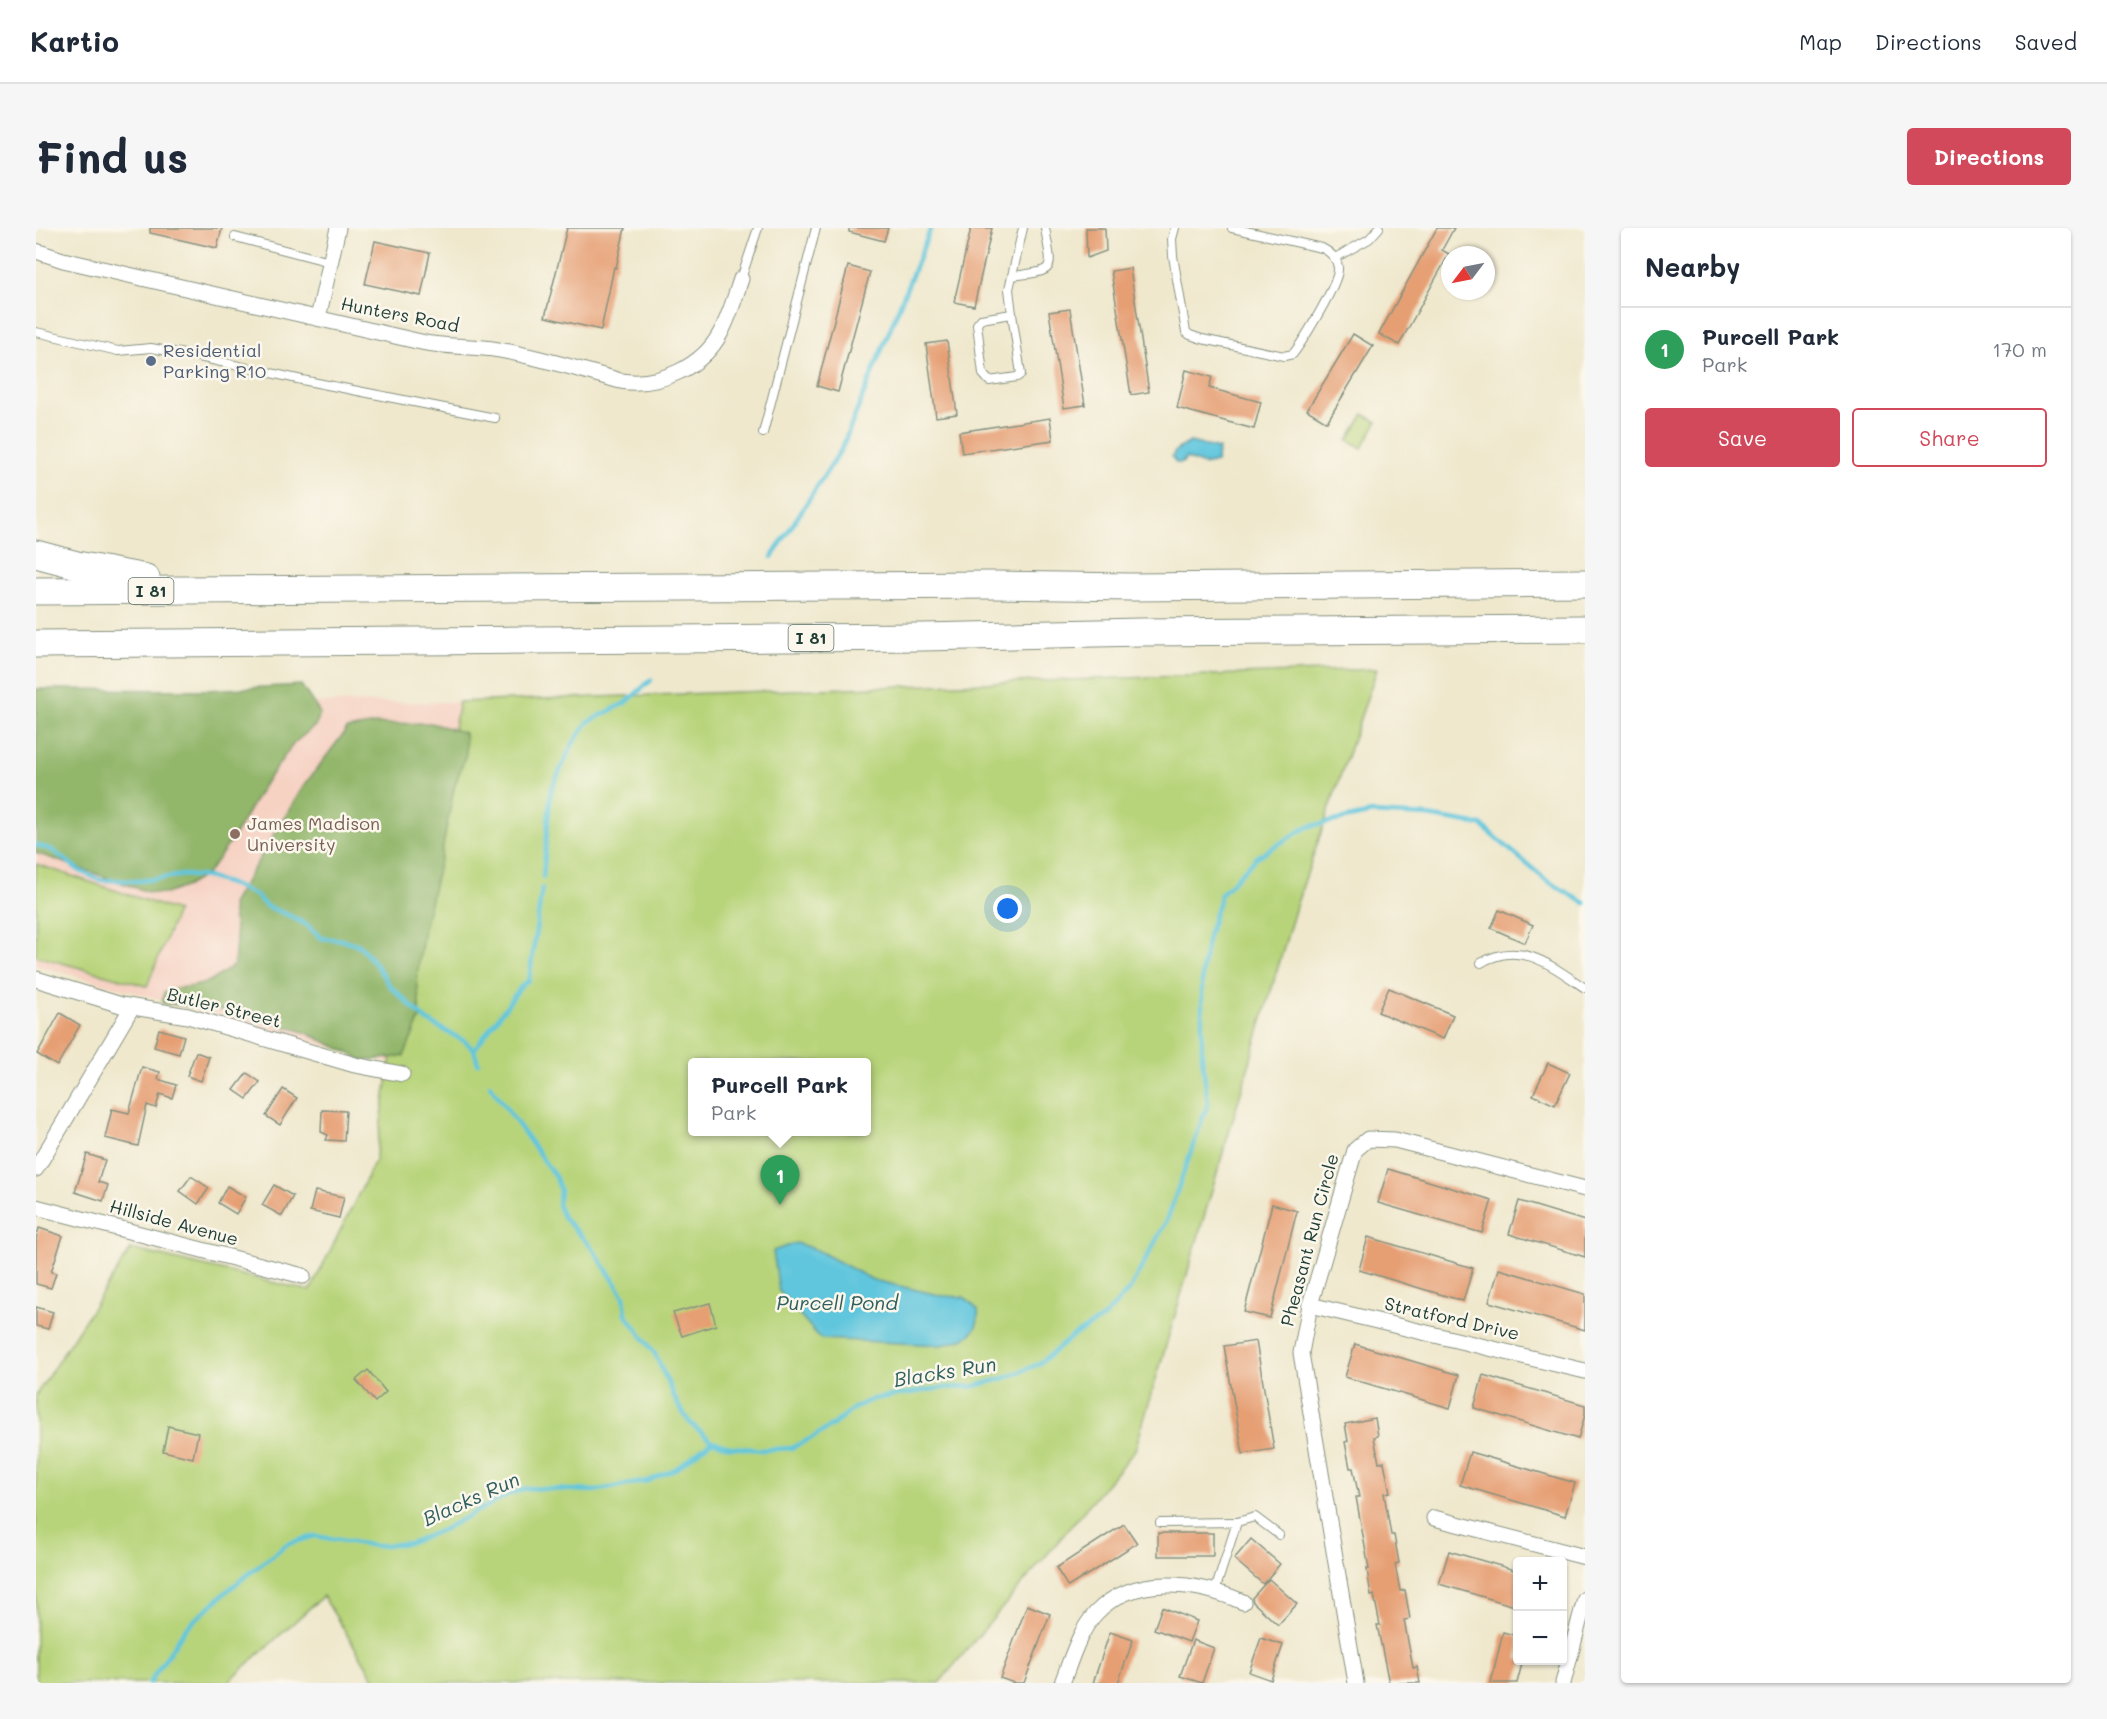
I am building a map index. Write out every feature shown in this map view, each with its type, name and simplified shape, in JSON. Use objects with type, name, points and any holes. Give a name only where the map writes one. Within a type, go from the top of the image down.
[{"type":"highway","points":[[36,554],[76,565],[149,578],[267,590]]},
{"type":"highway","name":"I 81","points":[[36,591],[1585,583]]},
{"type":"highway","name":"I 81","points":[[36,644],[898,637],[1585,628]]},
{"type":"street","points":[[318,318],[338,228]]},
{"type":"street","name":"Hunters Road","points":[[36,251],[63,260],[442,346],[501,350],[621,381],[640,382],[656,380],[678,372],[707,352],[721,333],[741,279]]},
{"type":"street","name":"Butler Street","points":[[36,979],[132,1007],[188,1016],[355,1065],[402,1074]]},
{"type":"street","points":[[36,1169],[132,1007]]},
{"type":"street","name":"Pheasant Run Circle","points":[[1356,1683],[1300,1353],[1310,1305],[1355,1150],[1368,1139],[1395,1140],[1585,1189]]},
{"type":"street","name":"Hillside Avenue","points":[[36,1207],[303,1276]]},
{"type":"street","name":"Stratford Drive","points":[[1310,1305],[1585,1371]]},
{"type":"street","points":[[1434,1518],[1585,1557]]},
{"type":"street","points":[[1062,1683],[1085,1629],[1097,1612],[1126,1593],[1154,1586],[1180,1585],[1215,1591],[1243,1602]]},
{"type":"street","points":[[1563,1683],[1585,1599]]},
{"type":"lane","points":[[741,279],[758,228]]},
{"type":"lane","points":[[763,433],[816,228]]},
{"type":"lane","points":[[1012,314],[981,319],[977,324],[983,374],[989,381],[1018,377],[1021,374],[1012,314],[1008,295],[1023,228]]},
{"type":"lane","points":[[1012,276],[1042,272],[1049,267],[1045,228]]},
{"type":"lane","points":[[1175,228],[1172,239],[1173,256],[1186,332],[1202,339],[1284,356],[1295,352],[1334,285],[1338,271],[1335,258],[1322,248],[1232,228]]},
{"type":"lane","points":[[1335,258],[1369,239],[1379,228]]},
{"type":"lane","points":[[235,237],[330,262]]},
{"type":"lane","points":[[36,332],[118,351],[151,348],[190,355],[302,380],[495,418]]},
{"type":"lane","points":[[1481,963],[1496,954],[1521,953],[1553,967],[1585,988]]},
{"type":"lane","points":[[1160,1523],[1237,1522],[1255,1517],[1279,1535]]},
{"type":"lane","points":[[1215,1591],[1237,1522]]},
{"type":"shaded area","name":"James Madison University","points":[[459,702],[390,1063],[36,965],[36,704]]},
{"type":"green space","points":[[1364,414],[1377,422],[1362,448],[1348,440]]},
{"type":"green space","points":[[1377,669],[1297,903],[1135,1450],[939,1683],[377,1683],[323,1596],[227,1683],[36,1683],[36,1395],[131,1249],[310,1291],[375,1161],[390,1063],[459,702]]},
{"type":"green space","points":[[301,685],[320,713],[316,725],[294,743],[265,783],[233,838],[207,874],[187,886],[166,894],[148,892],[36,853],[36,689],[207,690]]},
{"type":"green space","points":[[431,723],[465,733],[466,754],[454,788],[424,928],[417,976],[420,1018],[404,1056],[365,1061],[307,1033],[239,1012],[162,1003],[164,992],[205,983],[234,965],[236,939],[232,904],[303,787],[347,729],[376,724]]},
{"type":"green space","points":[[36,864],[177,911],[147,986],[36,956]]},
{"type":"water","points":[[1190,442],[1219,449],[1216,462],[1204,465],[1186,458],[1182,463],[1176,463],[1172,457],[1176,450]]},
{"type":"water","name":"Purcell Pond","points":[[796,1243],[817,1250],[873,1280],[943,1296],[964,1297],[978,1310],[976,1326],[963,1339],[941,1345],[821,1339],[779,1291],[773,1251]]},
{"type":"building","points":[[150,228],[222,228],[217,248],[150,233]]},
{"type":"building","points":[[567,228],[625,228],[601,330],[545,317]]},
{"type":"building","points":[[849,228],[888,228],[884,241],[849,232]]},
{"type":"building","points":[[971,228],[992,228],[974,306],[954,302]]},
{"type":"building","points":[[1086,228],[1105,228],[1106,251],[1087,258]]},
{"type":"building","points":[[1437,228],[1454,228],[1444,246],[1441,246],[1441,269],[1399,345],[1379,334]]},
{"type":"building","points":[[375,241],[430,253],[421,296],[365,284]]},
{"type":"building","points":[[848,266],[870,272],[838,392],[817,386]]},
{"type":"building","points":[[1130,268],[1149,392],[1131,395],[1111,271]]},
{"type":"building","points":[[1070,309],[1085,405],[1064,408],[1049,312]]},
{"type":"building","points":[[1353,334],[1373,346],[1327,422],[1307,410]]},
{"type":"building","points":[[947,341],[957,414],[936,417],[926,344]]},
{"type":"building","points":[[1186,370],[1212,377],[1209,388],[1261,402],[1254,429],[1177,408]]},
{"type":"building","points":[[1050,418],[1053,440],[962,453],[959,432]]},
{"type":"building","points":[[1499,910],[1533,925],[1525,943],[1491,928]]},
{"type":"building","points":[[1389,988],[1453,1015],[1443,1039],[1378,1012]]},
{"type":"building","points":[[60,1013],[80,1025],[57,1066],[37,1054]]},
{"type":"building","points":[[159,1029],[184,1036],[179,1054],[154,1047]]},
{"type":"building","points":[[196,1052],[209,1057],[201,1081],[187,1076]]},
{"type":"building","points":[[1548,1063],[1570,1073],[1555,1105],[1533,1095]]},
{"type":"building","points":[[142,1067],[160,1072],[158,1079],[176,1085],[172,1098],[160,1094],[156,1108],[147,1105],[138,1146],[105,1138],[112,1109],[129,1113]]},
{"type":"building","points":[[247,1073],[260,1082],[247,1099],[234,1090]]},
{"type":"building","points":[[283,1089],[297,1098],[280,1125],[266,1116]]},
{"type":"building","points":[[322,1110],[346,1111],[344,1141],[326,1140],[328,1135],[321,1132]]},
{"type":"building","points":[[87,1154],[105,1160],[98,1182],[108,1185],[103,1201],[75,1192]]},
{"type":"building","points":[[1388,1169],[1492,1200],[1482,1233],[1378,1203]]},
{"type":"building","points":[[191,1176],[209,1188],[198,1204],[180,1191]]},
{"type":"building","points":[[274,1185],[293,1196],[282,1216],[262,1205]]},
{"type":"building","points":[[227,1186],[246,1197],[236,1214],[218,1203]]},
{"type":"building","points":[[315,1191],[344,1197],[339,1218],[310,1211]]},
{"type":"building","points":[[1519,1201],[1585,1221],[1585,1257],[1509,1234]]},
{"type":"building","points":[[1272,1204],[1297,1211],[1270,1318],[1244,1312]]},
{"type":"building","points":[[39,1228],[63,1236],[51,1272],[56,1273],[51,1288],[36,1284],[36,1239]]},
{"type":"building","points":[[1368,1237],[1473,1268],[1463,1301],[1359,1270]]},
{"type":"building","points":[[1499,1269],[1585,1294],[1585,1330],[1489,1302]]},
{"type":"building","points":[[710,1303],[716,1325],[682,1336],[673,1313]]},
{"type":"building","points":[[36,1307],[53,1312],[48,1329],[36,1326]]},
{"type":"building","points":[[1256,1341],[1274,1449],[1243,1454],[1224,1346]]},
{"type":"building","points":[[1355,1344],[1459,1375],[1450,1408],[1345,1377]]},
{"type":"building","points":[[368,1370],[386,1392],[375,1402],[356,1380]]},
{"type":"building","points":[[1483,1375],[1585,1405],[1585,1415],[1578,1439],[1474,1408]]},
{"type":"building","points":[[1375,1418],[1378,1436],[1374,1437],[1379,1463],[1384,1462],[1390,1492],[1384,1493],[1391,1535],[1394,1535],[1399,1563],[1395,1564],[1400,1591],[1405,1590],[1410,1619],[1404,1620],[1413,1668],[1417,1667],[1420,1683],[1389,1683],[1377,1625],[1380,1625],[1374,1595],[1371,1596],[1367,1569],[1369,1569],[1356,1497],[1359,1497],[1345,1442],[1348,1441],[1345,1424]]},
{"type":"building","points":[[168,1426],[198,1433],[193,1458],[163,1451]]},
{"type":"building","points":[[1470,1452],[1575,1483],[1565,1516],[1460,1485]]},
{"type":"building","points":[[1124,1524],[1137,1543],[1068,1587],[1056,1568]]},
{"type":"building","points":[[1158,1533],[1213,1533],[1213,1556],[1158,1556]]},
{"type":"building","points":[[1251,1539],[1280,1564],[1263,1584],[1234,1559]]},
{"type":"building","points":[[1449,1551],[1513,1570],[1513,1606],[1439,1584]]},
{"type":"building","points":[[1269,1579],[1297,1604],[1278,1625],[1253,1602],[1252,1598]]},
{"type":"building","points":[[1027,1605],[1050,1614],[1024,1683],[1014,1683],[1000,1678]]},
{"type":"building","points":[[1162,1607],[1197,1621],[1189,1642],[1154,1629]]},
{"type":"building","points":[[1110,1632],[1133,1640],[1118,1683],[1093,1683]]},
{"type":"building","points":[[1503,1632],[1513,1635],[1513,1665],[1522,1665],[1517,1683],[1491,1683]]},
{"type":"building","points":[[1261,1638],[1283,1645],[1271,1680],[1249,1672]]},
{"type":"building","points":[[1193,1640],[1214,1648],[1202,1683],[1180,1676]]},
{"type":"waterway","points":[[772,557],[842,448],[931,228]]},
{"type":"waterway","points":[[543,877],[551,790],[573,743],[588,722],[627,702],[651,680]]},
{"type":"waterway","name":"Blacks Run","points":[[149,1683],[185,1629],[227,1591],[287,1544],[315,1536],[375,1546],[410,1543],[442,1530],[507,1495],[527,1488],[593,1491],[648,1481],[677,1468],[712,1441],[730,1447],[762,1450],[791,1448],[814,1437],[854,1408],[873,1399],[941,1388],[975,1386],[1005,1378],[1039,1364],[1073,1336],[1103,1318],[1130,1289],[1167,1220],[1208,1103],[1202,1057],[1202,973],[1208,936],[1221,894],[1257,857],[1307,827],[1372,813],[1427,816],[1481,825],[1546,880],[1585,903]]},
{"type":"waterway","points":[[36,845],[52,850],[80,871],[100,880],[140,881],[184,875],[207,877],[233,885],[255,895],[266,906],[307,925],[321,938],[343,940],[359,945],[390,986],[426,1020],[466,1042],[474,1050],[478,1063]]},
{"type":"waterway","points":[[474,1050],[522,985],[529,980],[542,888]]},
{"type":"waterway","points":[[490,1085],[556,1178],[560,1191],[558,1205],[563,1217],[593,1249],[624,1296],[626,1314],[655,1354],[678,1405],[690,1423],[712,1441]]},
{"type":"place","name":"Residential Parking R10","points":[[151,361]]},
{"type":"place","name":"James Madison University","points":[[235,834]]},
{"type":"place","name":"Purcell Park","points":[[780,1205]]}]
